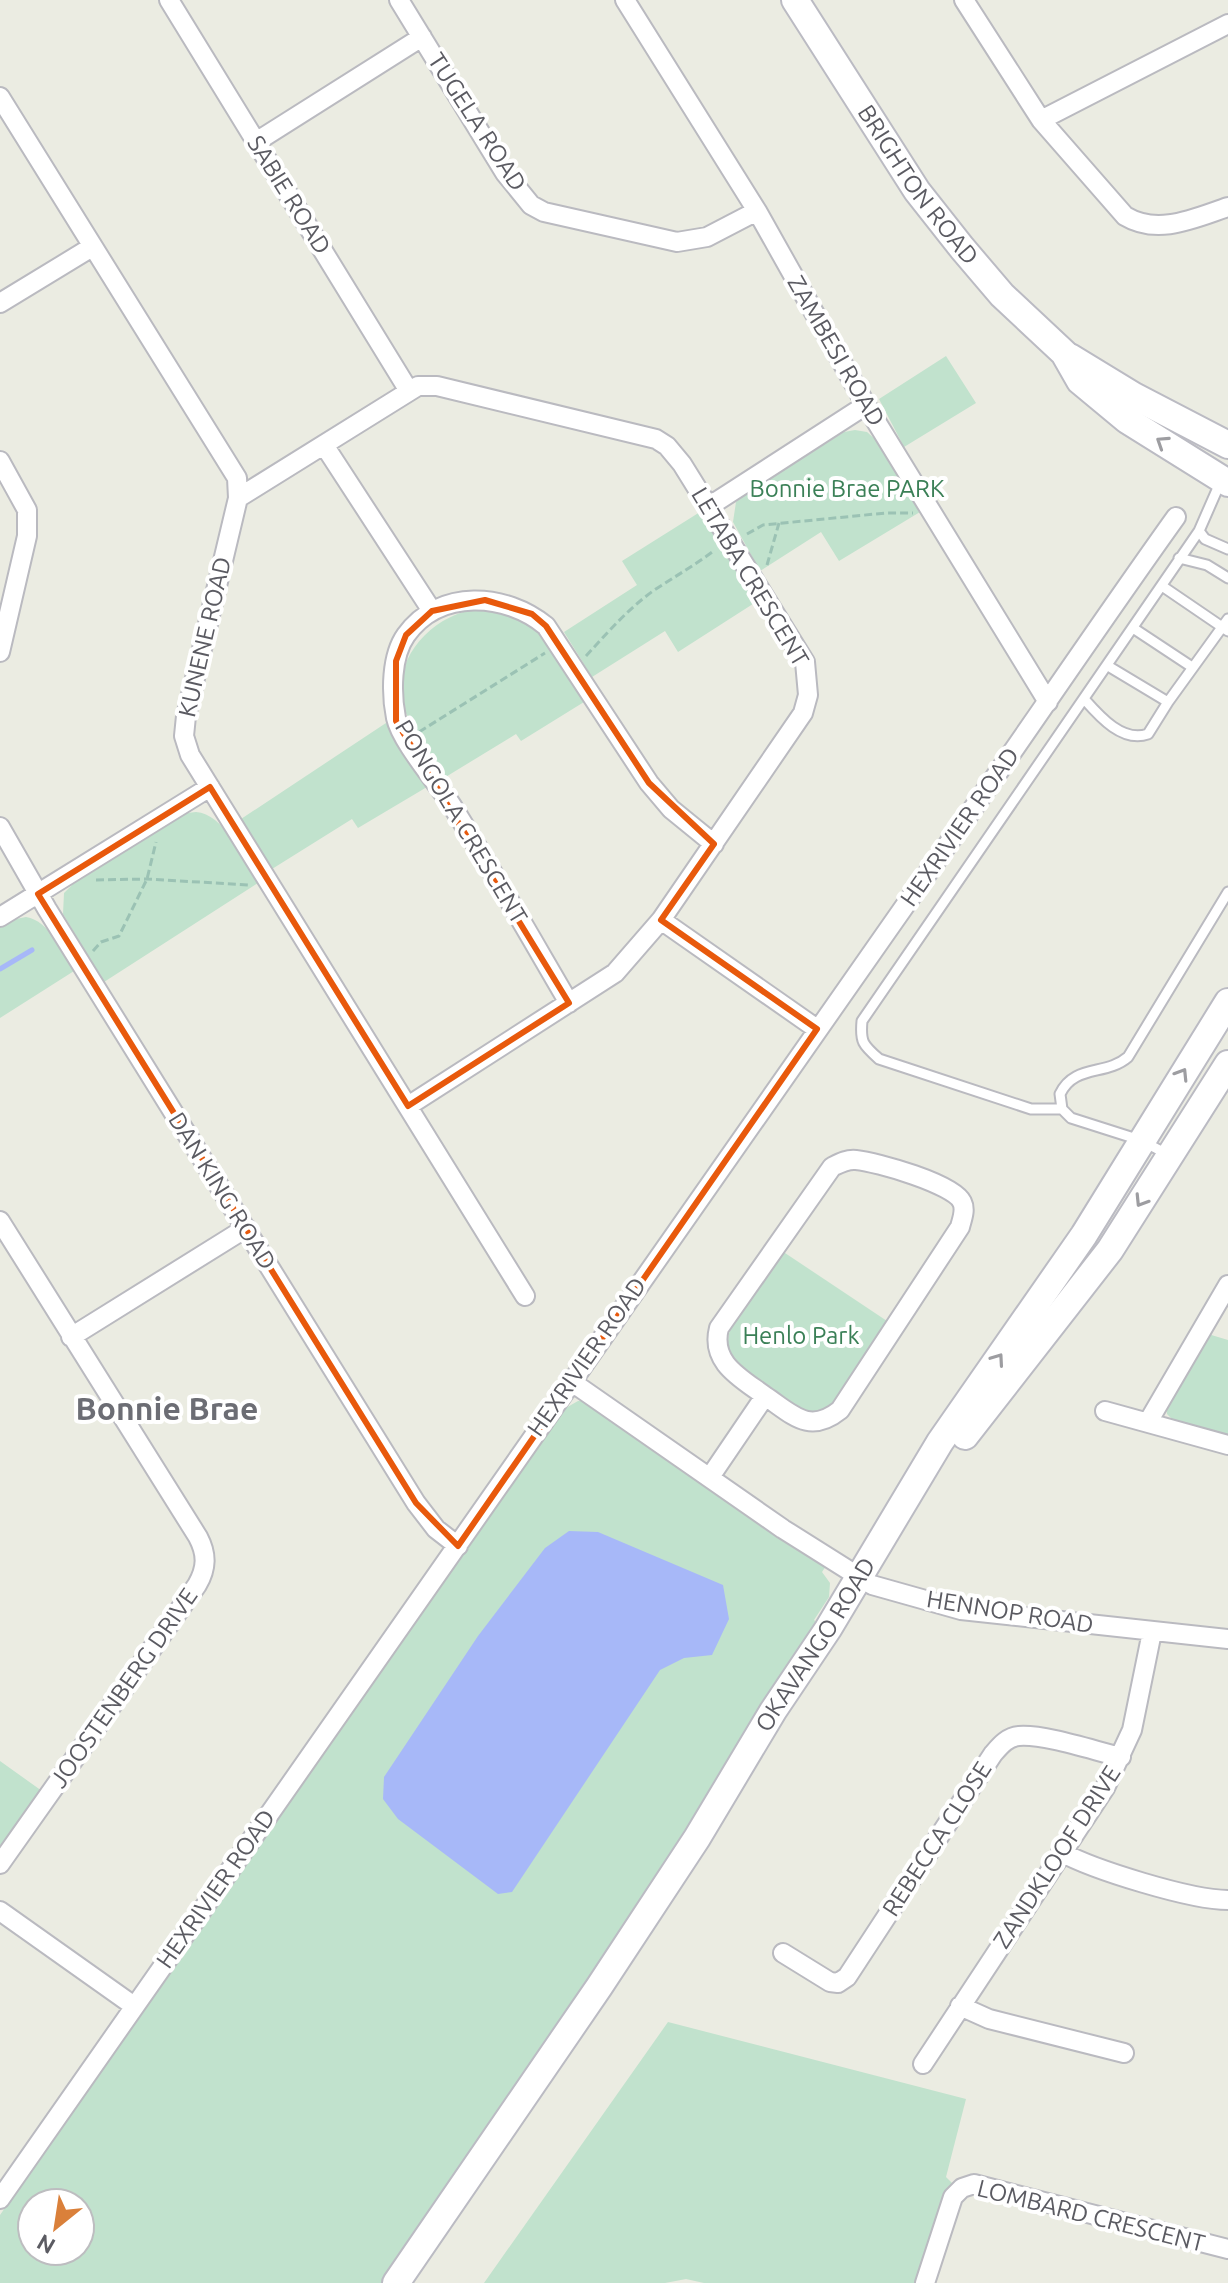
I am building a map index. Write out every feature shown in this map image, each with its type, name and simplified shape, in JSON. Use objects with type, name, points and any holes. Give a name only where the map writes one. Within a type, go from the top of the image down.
[{"type":"main road","name":"BRIGHTON ROAD","points":[[795,0],[917,191],[1002,295],[1064,353],[1134,396],[1228,445]]},
{"type":"main road","name":"BRIGHTON ROAD","points":[[1064,353],[1080,381],[1127,420],[1224,482]]},
{"type":"main road","name":"OKAVANGO ROAD","points":[[407,2283],[654,1921],[865,1581],[940,1442],[1084,1235],[1228,1002]]},
{"type":"main road","name":"OKAVANGO ROAD","points":[[396,2283],[599,1987],[958,1444],[1110,1250],[1228,1064]]},
{"type":"street","name":"SABIE ROAD","points":[[169,0],[409,391]]},
{"type":"street","name":"TUGELA ROAD","points":[[399,0],[505,173],[531,205],[544,212],[677,242],[707,237],[757,211]]},
{"type":"street","name":"ZAMBESI ROAD","points":[[625,0],[757,211],[866,405],[1048,702]]},
{"type":"street","points":[[964,0],[1041,120],[1116,208],[1133,221],[1160,227],[1228,207]]},
{"type":"street","points":[[1041,120],[1228,24]]},
{"type":"street","points":[[256,142],[422,37]]},
{"type":"street","points":[[0,97],[237,478],[238,498]]},
{"type":"street","points":[[0,303],[92,247]]},
{"type":"street","name":"LETABA CRESCENT","points":[[238,498],[418,386],[437,386],[656,439],[672,450],[805,662],[808,695],[803,713],[661,920],[615,973],[408,1106]]},
{"type":"street","points":[[708,507],[866,405]]},
{"type":"street","points":[[324,445],[432,611]]},
{"type":"street","points":[[0,461],[27,510],[27,536],[0,652]]},
{"type":"street","name":"KUNENE ROAD","points":[[238,498],[184,727],[190,755],[525,1296]]},
{"type":"street","name":"HEXRIVIER ROAD","points":[[0,2199],[458,1546],[569,1380],[1176,517]]},
{"type":"street","name":"PONGOLA CRESCENT","points":[[569,1003],[454,809],[396,721],[393,697],[396,661],[406,635],[432,611],[459,600],[485,600],[532,614],[546,626],[649,783],[671,809],[714,844]]},
{"type":"street","points":[[0,917],[210,787]]},
{"type":"street","name":"DAN KING ROAD","points":[[0,827],[38,894],[416,1503],[436,1529],[458,1546]]},
{"type":"street","points":[[661,920],[817,1029]]},
{"type":"street","points":[[857,1160],[932,1181],[955,1193],[963,1203],[964,1215],[960,1227],[840,1410],[822,1422],[810,1423],[765,1396],[728,1369],[720,1358],[716,1339],[719,1328],[832,1167],[857,1160]]},
{"type":"street","name":"JOOSTENBERG DRIVE","points":[[0,1221],[198,1537],[205,1565],[197,1585],[0,1864]]},
{"type":"street","points":[[71,1337],[246,1228]]},
{"type":"street","points":[[1148,1422],[1228,1285]]},
{"type":"street","name":"HENNOP ROAD","points":[[569,1380],[783,1529],[865,1581],[961,1610],[1228,1639]]},
{"type":"street","points":[[710,1477],[765,1396]]},
{"type":"street","points":[[1105,1411],[1228,1445]]},
{"type":"street","name":"ZANDKLOOF DRIVE","points":[[923,2064],[1105,1788],[1132,1730],[1152,1632]]},
{"type":"street","name":"REBECCA CLOSE","points":[[783,1953],[830,1982],[838,1983],[847,1977],[993,1754],[1007,1740],[1017,1736],[1035,1738],[1121,1757]]},
{"type":"street","points":[[1061,1852],[1097,1868],[1228,1900]]},
{"type":"street","points":[[0,1911],[134,2006]]},
{"type":"street","points":[[960,2006],[989,2019],[1124,2053]]},
{"type":"street","name":"LOMBARD CRESCENT","points":[[925,2283],[953,2197],[962,2188],[974,2184],[1228,2249]]},
{"type":"lane","points":[[1062,1109],[1031,1109],[879,1059],[864,1046],[862,1021],[1199,531],[1224,482]]},
{"type":"lane","points":[[1199,531],[1205,539],[1228,549]]},
{"type":"lane","points":[[1179,558],[1207,565],[1228,578]]},
{"type":"lane","points":[[1085,700],[1110,724],[1135,737],[1148,734],[1192,667],[1226,625],[1162,586]]},
{"type":"lane","points":[[1133,628],[1192,667]]},
{"type":"lane","points":[[1108,666],[1168,702]]},
{"type":"lane","points":[[1170,1155],[1140,1140],[1071,1118],[1062,1109],[1060,1094],[1068,1081],[1079,1074],[1118,1064],[1128,1057],[1228,892]]},
{"type":"path","points":[[573,669],[618,620],[653,592],[716,550],[763,525],[912,513],[926,505]]},
{"type":"path","points":[[752,579],[767,566],[779,523]]},
{"type":"path","points":[[407,740],[540,654],[560,649]]},
{"type":"path","points":[[82,965],[101,942],[119,936],[147,879],[164,815]]},
{"type":"path","points":[[78,869],[93,880],[147,879],[250,885],[268,880]]},
{"type":"highlighted area","points":[[485,600],[532,614],[546,626],[649,783],[714,844],[661,920],[817,1029],[458,1546],[416,1503],[38,894],[210,787],[408,1106],[569,1003],[396,721],[396,661],[406,635],[432,611]]},
{"type":"green space","points":[[946,356],[976,403],[904,447],[879,399]]},
{"type":"green space","name":"Bonnie Brae PARK","points":[[844,432],[867,432],[876,440],[920,512],[839,561],[821,532],[760,571],[733,522],[736,502]]},
{"type":"green space","points":[[700,512],[756,602],[678,652],[665,631],[592,677],[564,632],[637,585],[622,561]]},
{"type":"green space","points":[[478,609],[519,617],[541,634],[584,702],[521,741],[516,734],[444,778],[424,750],[404,710],[401,688],[403,671],[419,641],[431,629],[461,613]]},
{"type":"green space","points":[[386,723],[427,787],[358,828],[352,819],[272,869],[241,819]]},
{"type":"green space","points":[[196,812],[216,821],[224,829],[258,883],[104,982],[63,914],[64,893],[73,884],[187,813]]},
{"type":"green space","points":[[26,917],[49,931],[74,971],[0,1018],[0,928]]},
{"type":"green space","name":"Henlo Park","points":[[782,1251],[890,1323],[836,1404],[815,1415],[803,1410],[736,1363],[727,1347],[730,1328]]},
{"type":"green space","points":[[1208,1334],[1228,1340],[1228,1437],[1174,1421],[1167,1414],[1166,1405]]},
{"type":"green space","points":[[583,1401],[826,1566],[822,1572],[830,1583],[829,1597],[814,1620],[820,1625],[687,1843],[384,2283],[0,2283],[0,2215],[16,2192],[16,2267],[96,2267],[96,2187],[20,2187],[564,1409]]},
{"type":"green space","points":[[0,1761],[42,1791],[0,1851]]},
{"type":"green space","points":[[668,2022],[966,2099],[946,2177],[954,2185],[916,2283],[704,2283],[686,2279],[665,2283],[484,2283]]},
{"type":"water","points":[[569,1531],[598,1532],[723,1585],[729,1619],[712,1655],[684,1658],[660,1670],[512,1892],[498,1894],[398,1819],[383,1799],[384,1777],[478,1636],[545,1548]]},
{"type":"waterway","points":[[0,969],[32,950]]},
{"type":"district","name":"Bonnie Brae","points":[[167,1409]]}]
